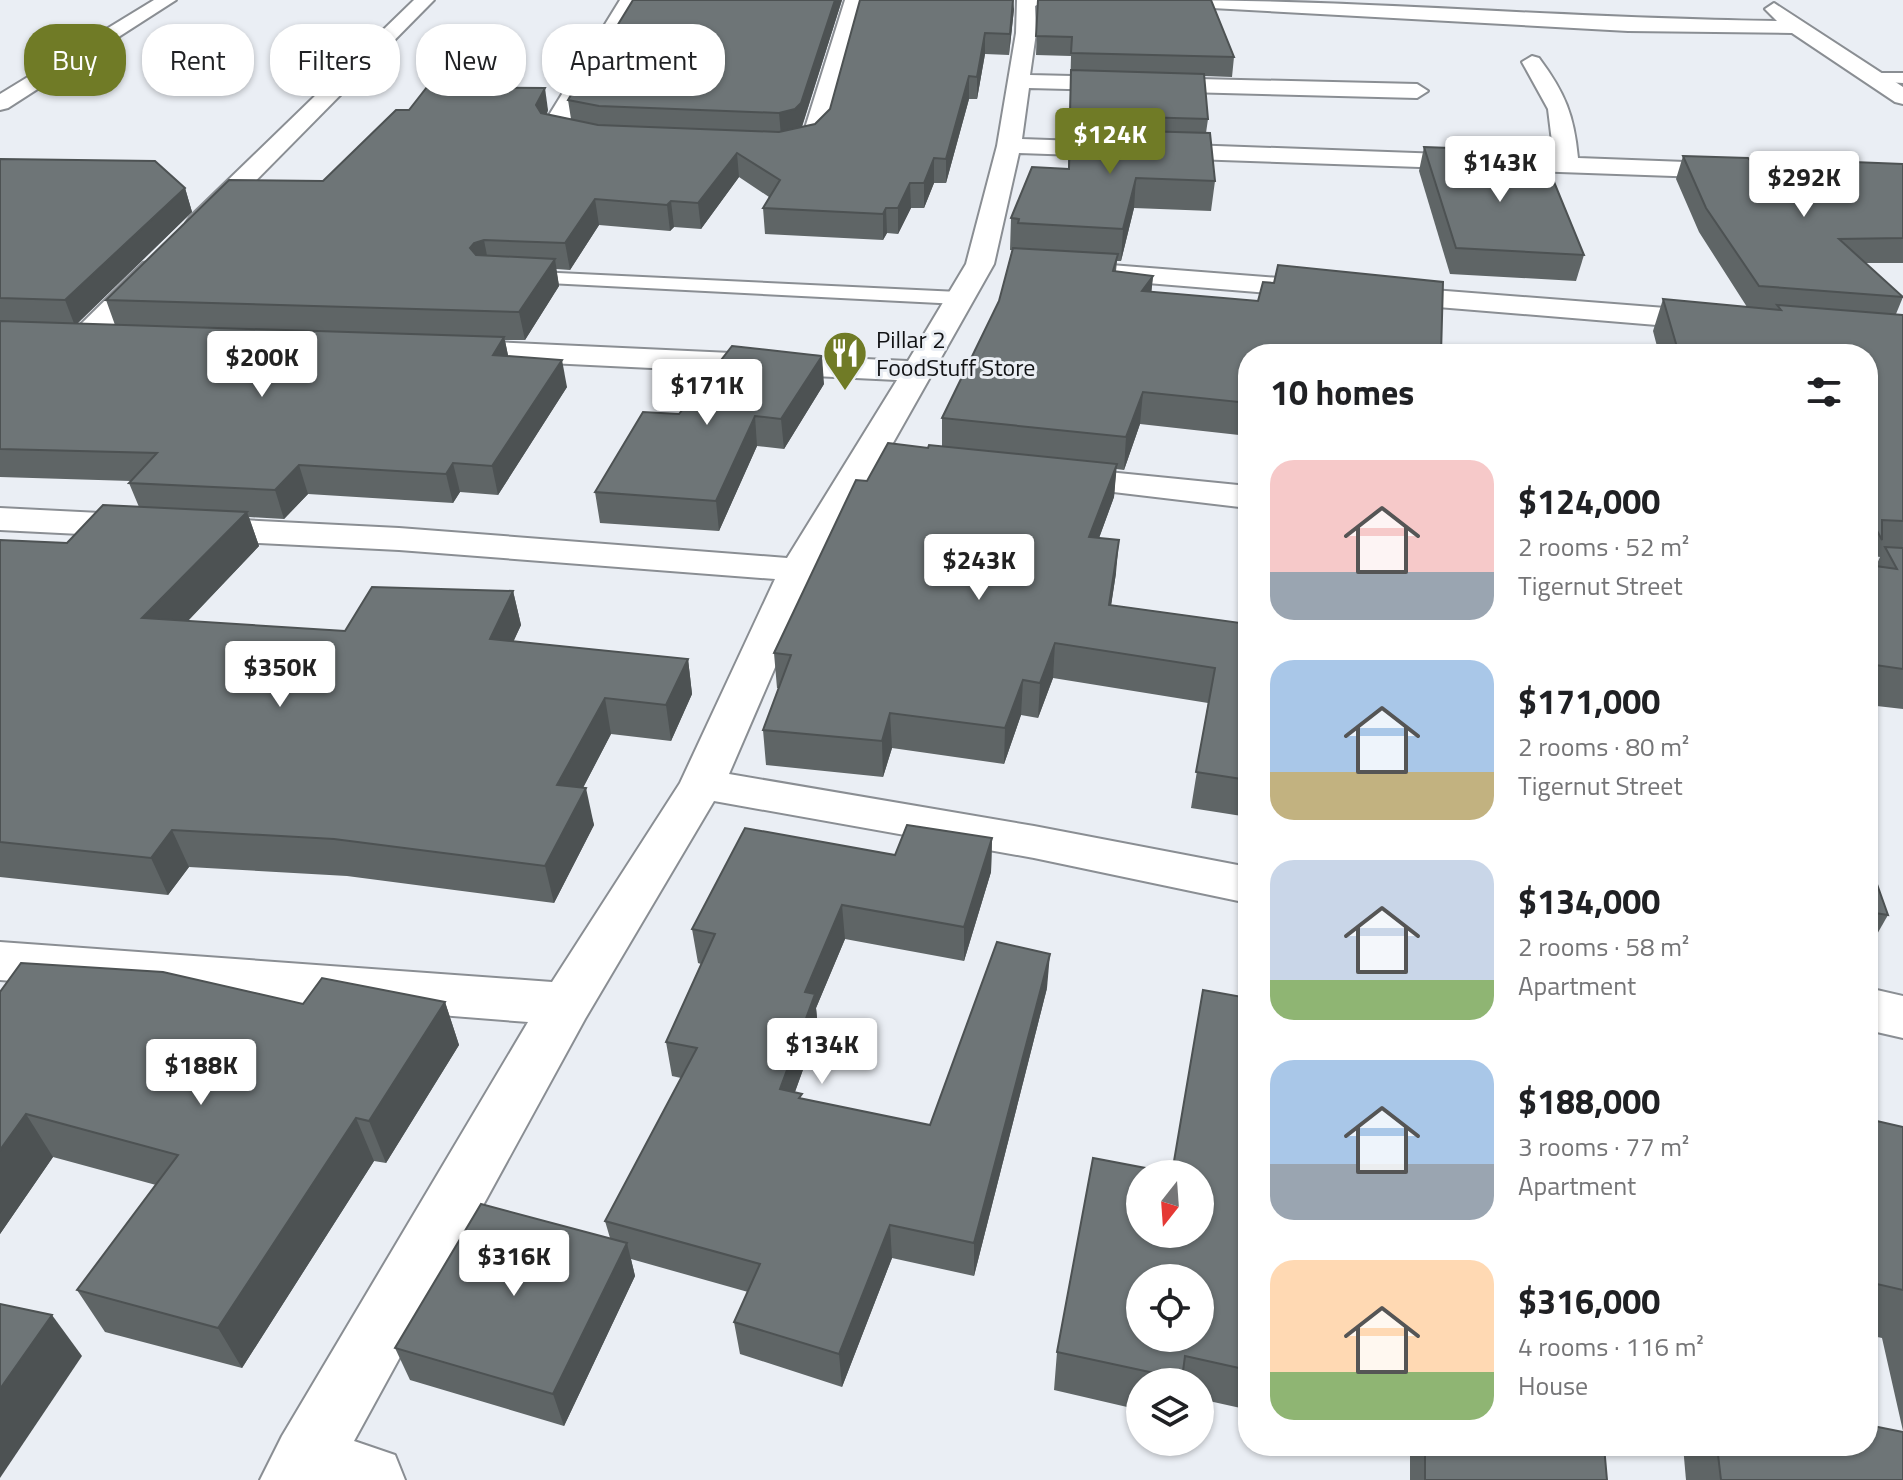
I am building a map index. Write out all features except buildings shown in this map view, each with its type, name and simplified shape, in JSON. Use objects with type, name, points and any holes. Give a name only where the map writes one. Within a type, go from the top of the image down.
[{"type":"street","points":[[0,103],[167,0]]},
{"type":"street","points":[[117,338],[71,337],[176,246],[425,0]]},
{"type":"street","points":[[629,0],[609,38],[557,120],[555,129],[588,137],[631,140]]},
{"type":"street","points":[[751,145],[781,146],[806,140],[816,131],[854,0]]},
{"type":"street","points":[[370,1480],[301,1470],[566,1004],[702,784],[798,570],[884,459],[916,371],[983,276],[1009,146],[1026,33],[1026,0],[1037,0]]},
{"type":"street","points":[[1175,0],[1628,25],[1796,27]]},
{"type":"street","points":[[1763,0],[1796,27],[1903,97]]},
{"type":"street","points":[[1532,62],[1555,93],[1563,116],[1566,164]]},
{"type":"street","points":[[1019,81],[1417,91]]},
{"type":"street","points":[[1009,146],[1903,177]]},
{"type":"street","points":[[1042,268],[1748,324]]},
{"type":"street","points":[[420,348],[916,371]]},
{"type":"street","points":[[1027,473],[1238,496]]},
{"type":"street","points":[[0,519],[621,553],[798,570]]},
{"type":"street","points":[[702,784],[1034,842],[1238,883]]},
{"type":"street","points":[[0,961],[566,1004]]},
{"type":"street","points":[[1878,1011],[1903,1017]]},
{"type":"lane","points":[[1874,78],[1903,78]]},
{"type":"lane","points":[[1745,171],[1765,194]]},
{"type":"lane","points":[[489,275],[983,276]]},
{"type":"place","name":"Pillar 2 FoodStuff Store","points":[[845,392]]}]
